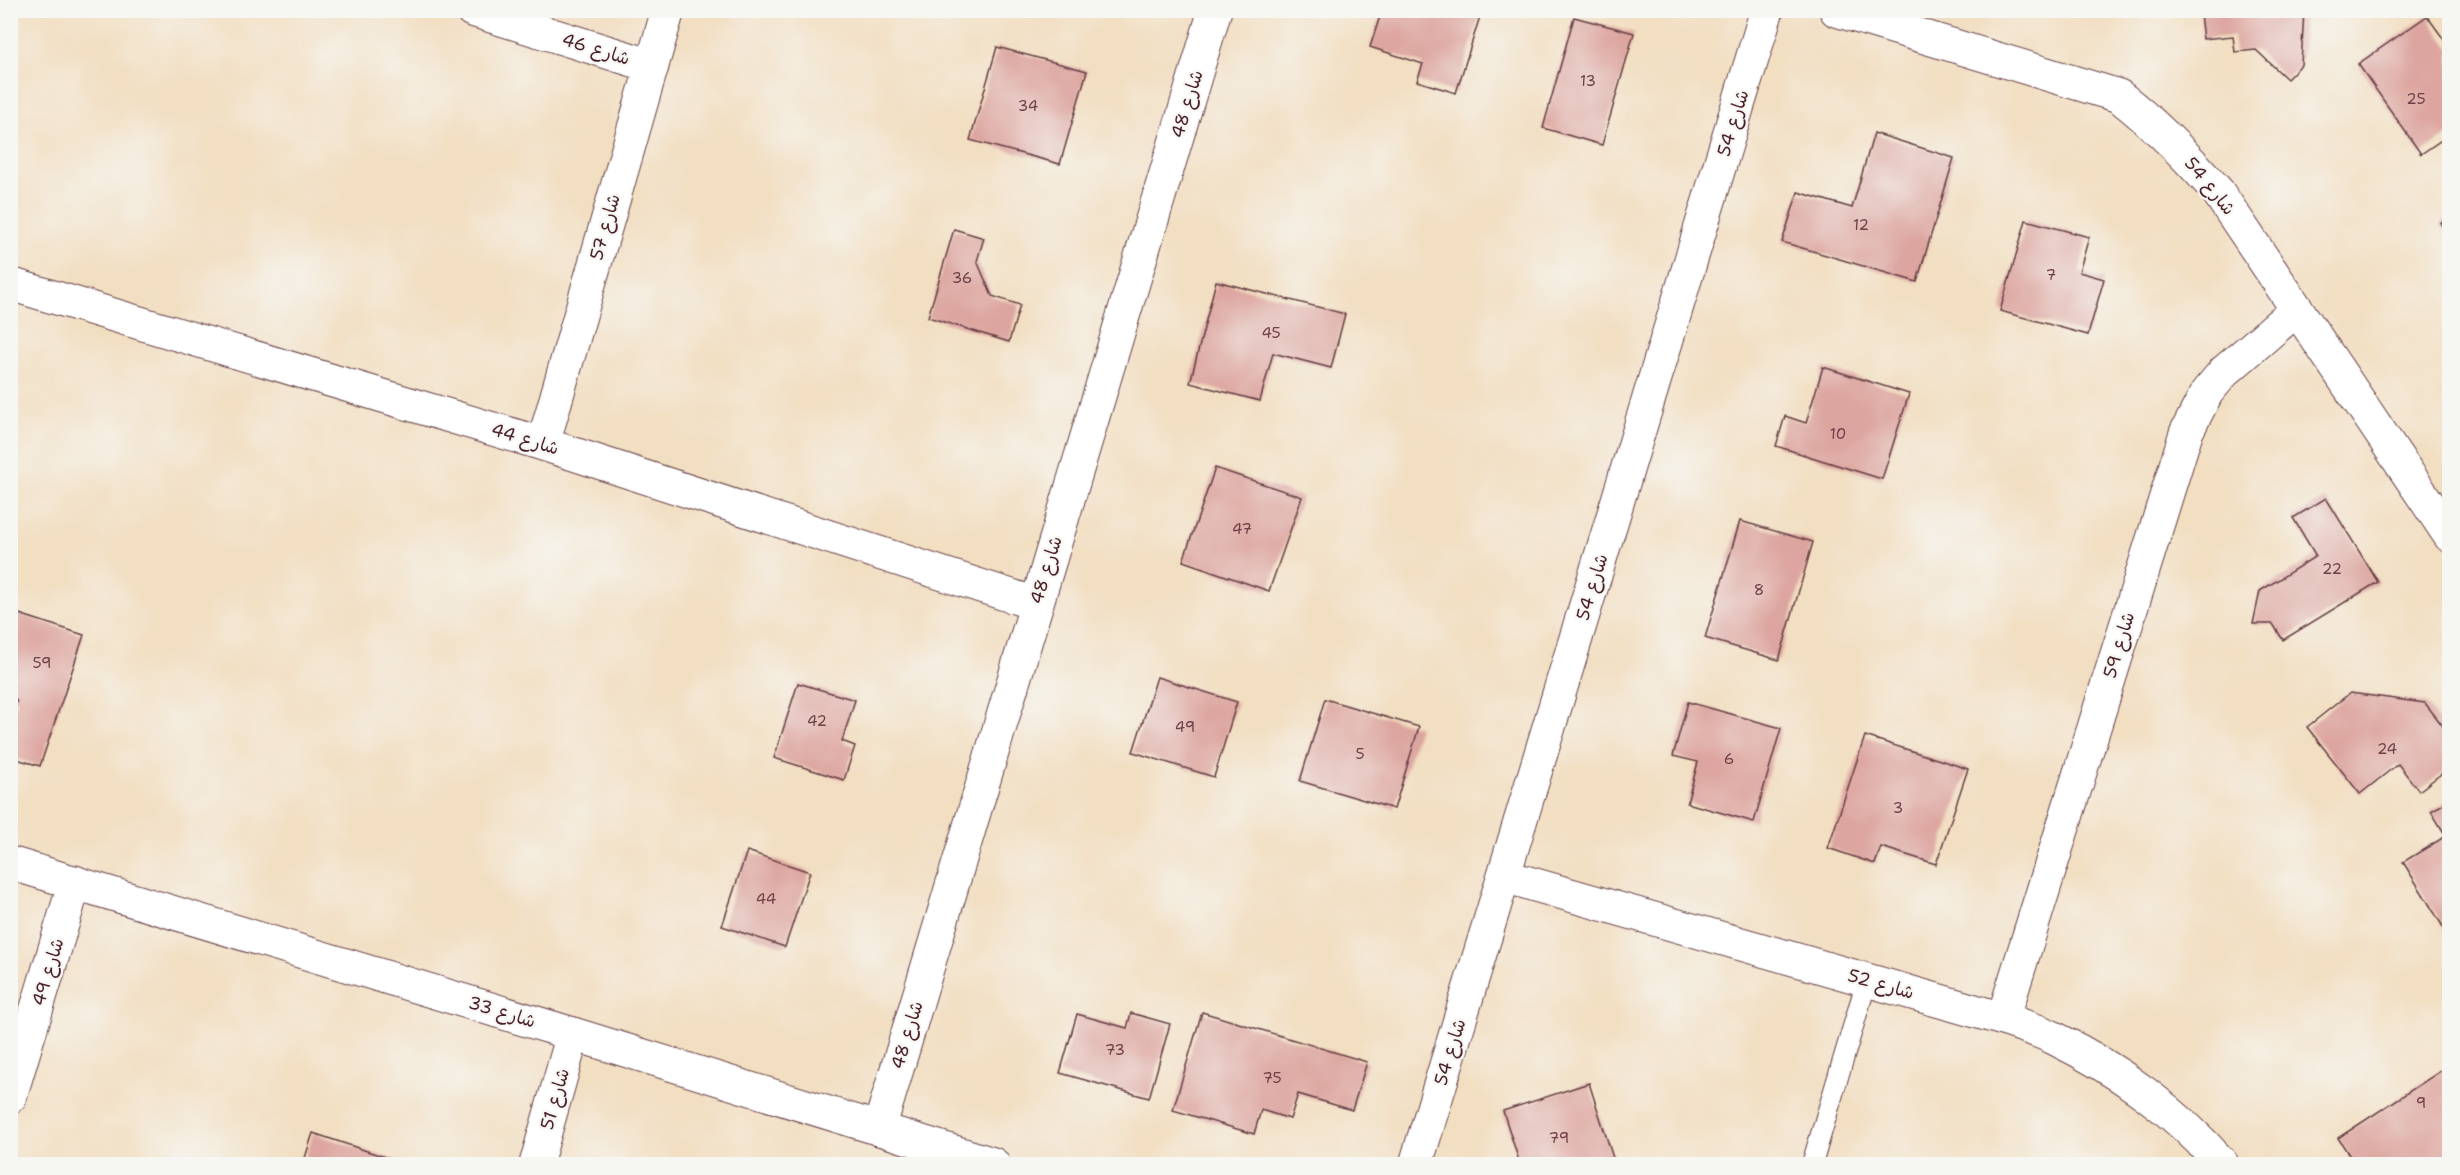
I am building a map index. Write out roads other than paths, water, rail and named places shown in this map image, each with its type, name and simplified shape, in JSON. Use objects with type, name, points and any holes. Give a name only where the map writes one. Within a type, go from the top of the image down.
[{"type":"street","name":"شارع 46","points":[[472,10],[652,66]]},
{"type":"street","name":"شارع 57","points":[[543,444],[668,10]]},
{"type":"street","name":"شارع 48","points":[[879,1129],[1215,10]]},
{"type":"street","name":"شارع 54","points":[[1416,1164],[1767,10]]},
{"type":"street","name":"شارع 54","points":[[1836,10],[2119,96],[2155,124],[2218,192],[2450,536]]},
{"type":"street","name":"شارع 44","points":[[10,284],[543,444],[1036,604]]},
{"type":"street","name":"شارع 59","points":[[2003,1018],[2186,433],[2207,392],[2224,372],[2297,309]]},
{"type":"street","name":"شارع 33","points":[[10,863],[993,1164]]},
{"type":"street","name":"شارع 52","points":[[1504,876],[2003,1018],[2053,1037],[2123,1078],[2157,1103],[2222,1164]]},
{"type":"street","name":"شارع 49","points":[[10,1097],[75,882]]},
{"type":"street","name":"شارع 51","points":[[536,1164],[573,1034]]},
{"type":"lane","points":[[1812,1164],[1867,980]]}]
